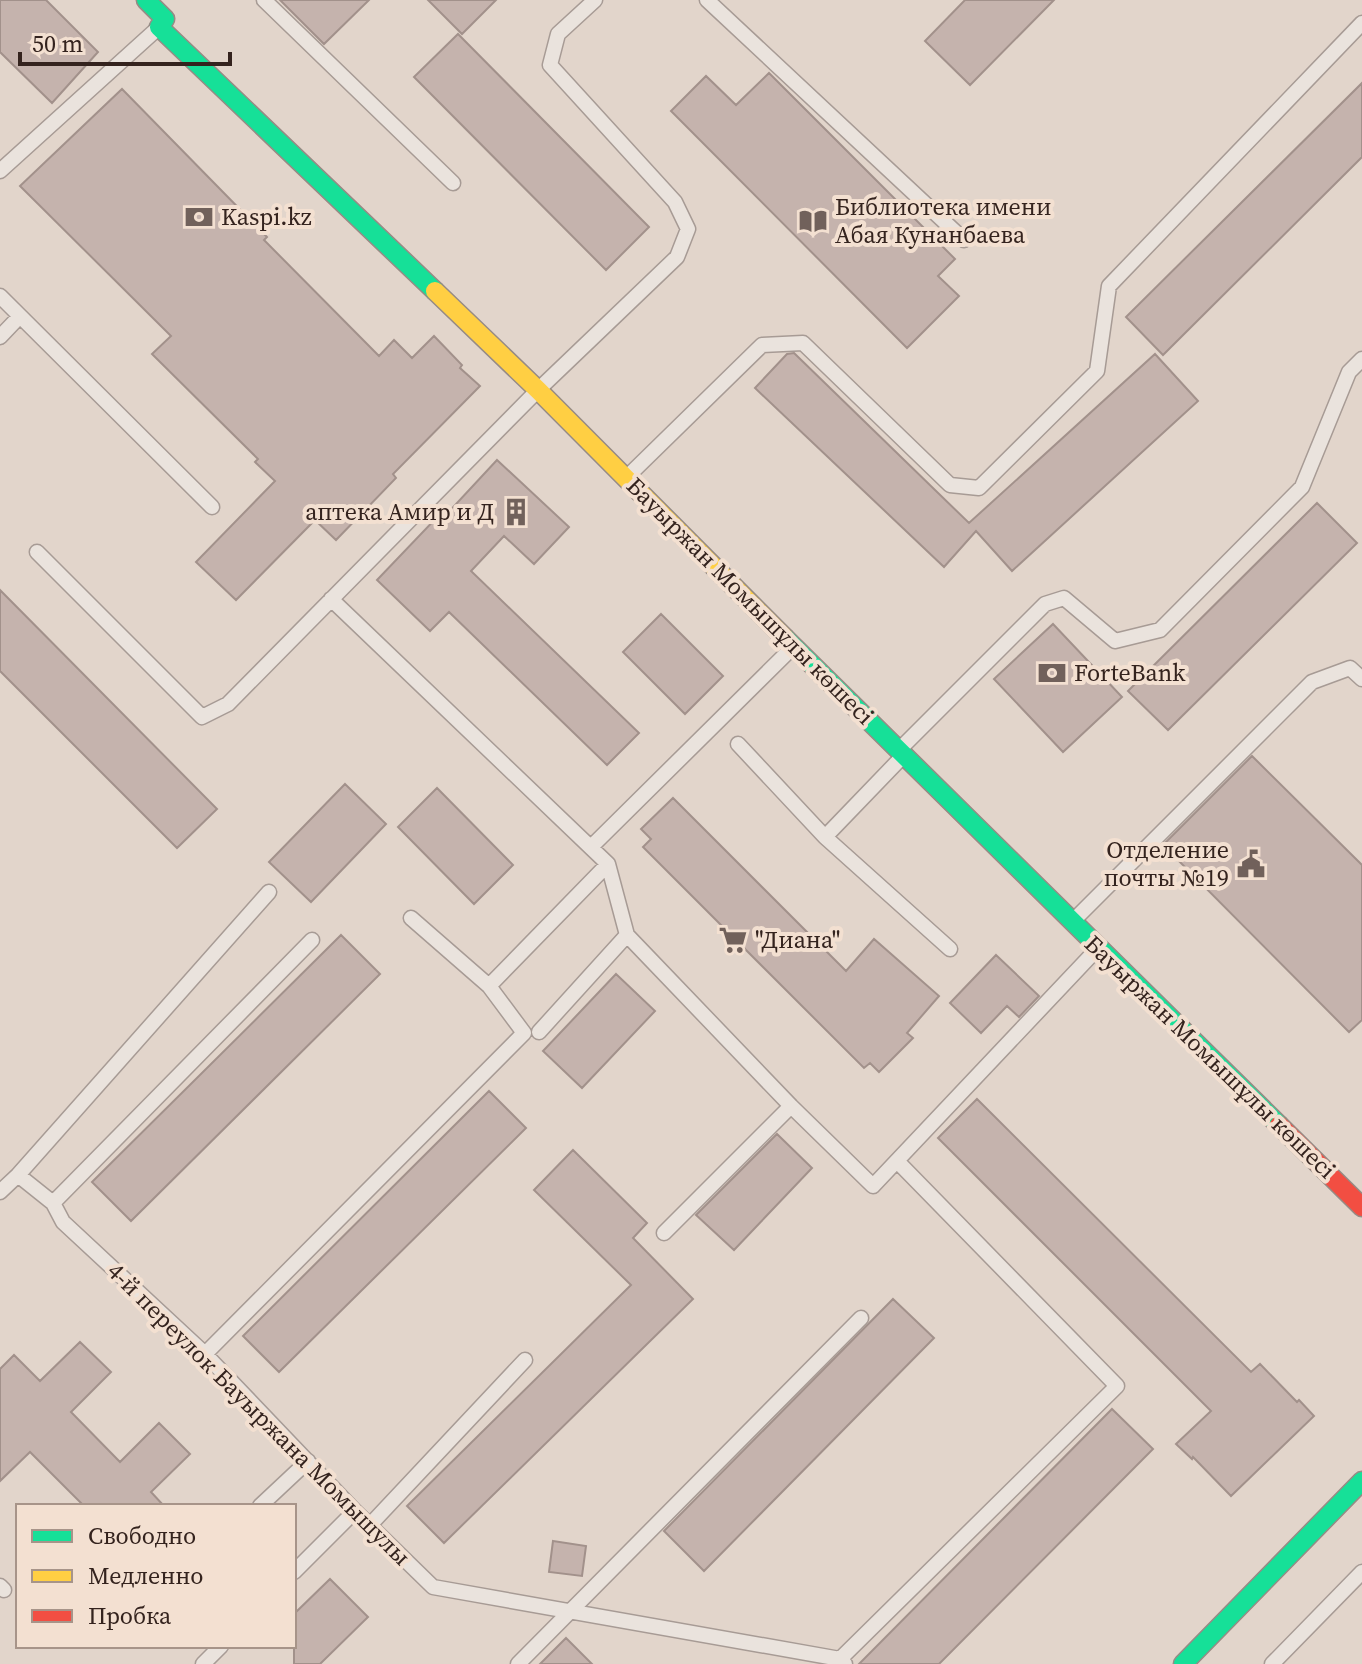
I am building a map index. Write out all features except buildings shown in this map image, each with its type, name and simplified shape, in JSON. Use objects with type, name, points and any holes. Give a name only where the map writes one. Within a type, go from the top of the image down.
[{"type":"street","name":"Бауыржан Момышұлы көшесі","points":[[146,0],[901,753],[1362,1207]]},
{"type":"street","points":[[1187,1663],[1361,1485]]},
{"type":"lane","points":[[264,0],[453,183]]},
{"type":"lane","points":[[37,552],[202,717],[228,704],[538,390],[677,257],[688,229],[675,202],[550,65],[558,34],[595,0]]},
{"type":"lane","points":[[707,0],[964,240]]},
{"type":"lane","points":[[0,171],[166,18]]},
{"type":"lane","points":[[626,478],[762,345],[803,343],[950,485],[979,488],[1097,371],[1109,286],[1362,23]]},
{"type":"lane","points":[[0,296],[212,507]]},
{"type":"lane","points":[[0,337],[20,316]]},
{"type":"lane","points":[[825,837],[901,753],[1045,604],[1064,598],[1115,641],[1160,630],[1302,487],[1349,372],[1362,359]]},
{"type":"lane","points":[[331,599],[608,864],[627,935],[791,1106],[873,1186],[1098,948]]},
{"type":"lane","points":[[591,847],[794,646]]},
{"type":"lane","points":[[1072,922],[1312,682],[1350,668],[1362,679]]},
{"type":"lane","points":[[738,744],[825,837],[950,949]]},
{"type":"lane","points":[[489,986],[608,864]]},
{"type":"lane","points":[[0,1192],[269,892]]},
{"type":"lane","points":[[205,1354],[524,1033],[489,986],[411,918]]},
{"type":"lane","points":[[539,1032],[627,935]]},
{"type":"lane","points":[[53,1203],[312,940]]},
{"type":"lane","points":[[664,1233],[791,1106]]},
{"type":"lane","points":[[840,1662],[1117,1386],[897,1161]]},
{"type":"lane","name":"4-й переулок Бауыржана Момышулы","points":[[18,1175],[53,1203],[63,1222],[205,1354],[355,1511],[433,1587],[840,1662]]},
{"type":"lane","points":[[518,1664],[861,1318]]},
{"type":"lane","points":[[370,1525],[525,1360]]},
{"type":"lane","points":[[262,1504],[308,1461]]},
{"type":"lane","points":[[296,1570],[355,1511]]},
{"type":"lane","points":[[1272,1664],[1362,1572]]},
{"type":"lane","points":[[203,1664],[219,1648]]},
{"type":"traffic: fast","points":[[146,0],[165,19],[159,27],[435,291]]},
{"type":"traffic: fast","points":[[785,638],[1279,1125]]},
{"type":"traffic: fast","points":[[1183,1664],[1362,1481]]},
{"type":"traffic: slow","points":[[435,291],[785,638]]},
{"type":"traffic: jam","points":[[1279,1125],[1362,1207]]},
{"type":"place","name":"Kaspi.kz","points":[[199,217]]},
{"type":"place","name":"Библиотека имени Абая Кунанбаева","points":[[813,221]]},
{"type":"place","name":"аптека Амир и Д","points":[[516,512]]},
{"type":"place","name":"ForteBank","points":[[1052,673]]},
{"type":"place","name":"Отделение почты №19","points":[[1251,864]]},
{"type":"place","name":"\"Диана\"","points":[[733,940]]}]
